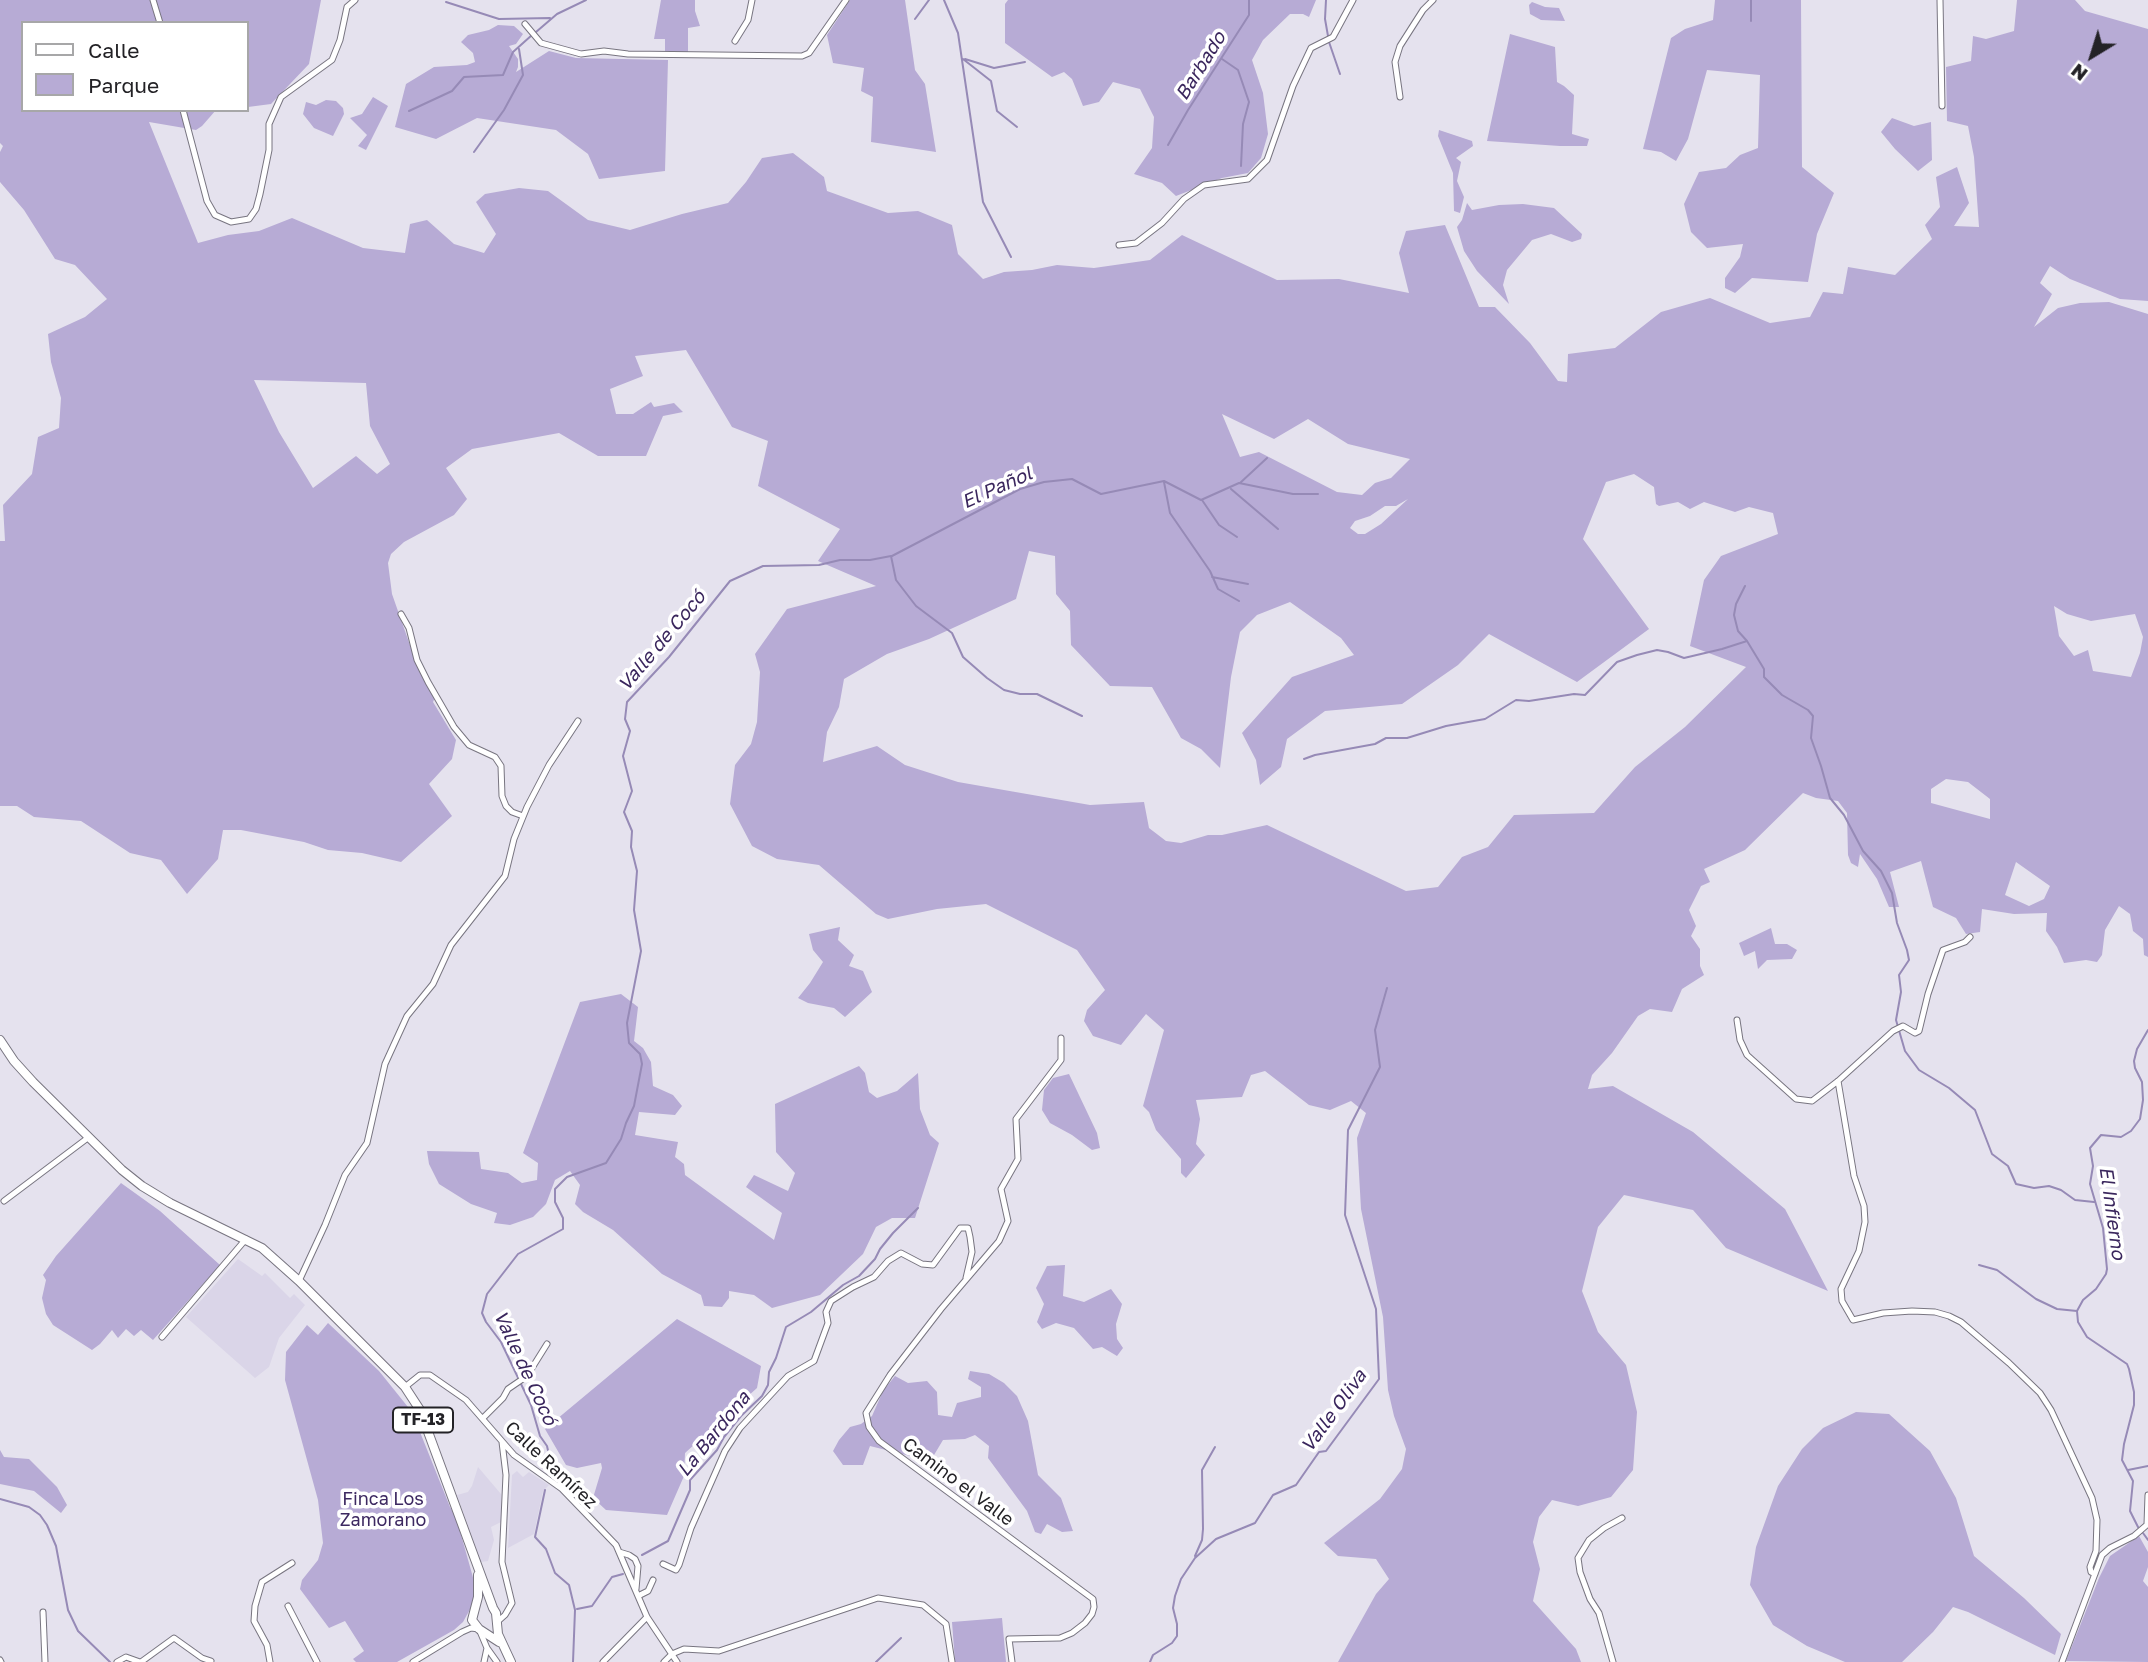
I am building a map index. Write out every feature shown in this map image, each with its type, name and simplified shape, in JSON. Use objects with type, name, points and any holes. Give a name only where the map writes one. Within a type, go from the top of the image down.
[{"type":"main road","name":"TF-13","points":[[0,1040],[33,1083],[142,1186],[170,1203],[262,1248],[299,1281],[405,1387],[420,1410],[496,1613],[498,1634],[512,1662]]},
{"type":"main road","name":"TF-13","points":[[475,1560],[479,1579],[474,1624],[503,1647]]},
{"type":"main road","points":[[475,1611],[483,1605],[493,1608]]},
{"type":"main road","points":[[481,1630],[493,1627],[496,1623]]},
{"type":"street","points":[[153,0],[159,21]]},
{"type":"street","points":[[184,112],[204,190],[215,215],[231,222],[249,219],[256,209],[260,194],[269,150],[269,124],[281,97],[332,60],[340,40],[347,7],[355,0]]},
{"type":"street","points":[[735,41],[748,20],[752,0]]},
{"type":"street","points":[[524,24],[541,43],[581,54],[604,51],[628,54],[802,56],[810,53],[846,0]]},
{"type":"street","points":[[1119,245],[1136,243],[1204,184],[1248,179],[1267,160],[1293,86],[1311,48],[1334,37],[1353,0]]},
{"type":"street","points":[[1401,97],[1395,62],[1400,46],[1423,10],[1433,0]]},
{"type":"street","points":[[1940,0],[1942,106]]},
{"type":"street","points":[[401,614],[410,628],[417,660],[454,727],[468,745],[495,757],[501,766],[502,796],[506,806],[512,812],[523,816]]},
{"type":"street","points":[[299,1281],[345,1175],[368,1143],[385,1064],[407,1016],[433,984],[451,945],[505,876],[523,816],[548,765],[579,721]]},
{"type":"street","points":[[1738,1020],[1740,1040],[1747,1055],[1796,1099],[1812,1101],[1893,1031],[1903,1026],[1915,1033],[1919,1031],[1943,950],[1970,937]]},
{"type":"street","points":[[966,1281],[999,1241],[1008,1221],[1001,1189],[1018,1159],[1016,1119],[1061,1060],[1061,1038]]},
{"type":"street","points":[[1838,1081],[1854,1176],[1864,1206],[1865,1222],[1858,1251],[1841,1289],[1842,1301],[1853,1320],[1883,1313],[1912,1311],[1949,1316],[1961,1322],[1990,1346],[2040,1393],[2051,1410],[2092,1498],[2098,1539],[2090,1567],[2095,1574]]},
{"type":"street","points":[[4,1201],[89,1138]]},
{"type":"street","points":[[663,1564],[676,1570],[691,1528],[725,1451],[740,1428],[788,1376],[814,1361],[828,1323],[826,1312],[831,1301],[874,1277],[888,1261],[901,1252],[922,1264],[933,1265],[960,1228],[968,1228],[972,1252],[966,1281]]},
{"type":"street","points":[[162,1337],[246,1239]]},
{"type":"street","name":"Camino el Valle","points":[[966,1281],[890,1375],[866,1413],[870,1427],[879,1441],[1093,1599],[1091,1614],[1085,1623],[1072,1633],[1060,1638],[1009,1639],[1012,1662]]},
{"type":"street","points":[[483,1418],[508,1389],[527,1376],[547,1344]]},
{"type":"street","name":"Calle Ramírez","points":[[405,1387],[420,1375],[430,1375],[467,1400],[514,1455],[562,1489],[616,1545],[647,1617],[677,1662]]},
{"type":"street","points":[[496,1623],[510,1609],[512,1603],[502,1562],[506,1475],[502,1443]]},
{"type":"street","points":[[2062,1662],[2102,1555],[2148,1525],[2148,1495]]},
{"type":"street","points":[[1613,1662],[1599,1613],[1590,1599],[1580,1572],[1578,1558],[1589,1539],[1622,1518]]},
{"type":"street","points":[[619,1552],[635,1559],[638,1566],[637,1594],[648,1591],[653,1580]]},
{"type":"street","points":[[270,1661],[267,1645],[254,1620],[255,1606],[262,1582],[292,1563]]},
{"type":"street","points":[[664,1662],[672,1654],[684,1649],[719,1651],[878,1598],[923,1605],[946,1624],[952,1662]]},
{"type":"street","points":[[288,1606],[317,1662]]},
{"type":"street","points":[[461,1632],[475,1611]]},
{"type":"street","points":[[43,1612],[46,1662]]},
{"type":"street","points":[[604,1662],[647,1617]]},
{"type":"street","points":[[413,1662],[471,1628],[481,1630],[487,1648],[497,1662]]},
{"type":"street","points":[[117,1662],[125,1657],[141,1662],[174,1638],[202,1658],[211,1661]]},
{"type":"street","points":[[484,1662],[487,1648]]},
{"type":"shaded area","points":[[238,1259],[262,1276],[265,1273],[290,1298],[294,1294],[305,1305],[279,1338],[269,1367],[255,1378],[186,1317]]},
{"type":"shaded area","points":[[478,1467],[501,1494],[501,1522],[491,1527],[494,1540],[488,1561],[481,1562],[457,1495],[468,1492]]},
{"type":"shaded area","points":[[517,1471],[523,1477],[529,1472],[549,1485],[543,1491],[534,1534],[508,1548],[512,1475]]},
{"type":"green space","points":[[0,0],[321,0],[309,64],[271,104],[248,107],[248,21],[21,21],[21,112],[214,112],[196,130],[149,122],[198,243],[259,231],[292,218],[363,248],[405,253],[410,224],[427,220],[454,244],[484,253],[496,234],[476,202],[485,194],[519,188],[548,191],[588,220],[630,230],[728,203],[762,158],[793,153],[824,177],[827,191],[888,213],[918,211],[952,225],[958,254],[983,279],[1004,272],[1057,265],[1094,268],[1150,260],[1182,235],[1277,280],[1339,279],[1409,293],[1399,253],[1406,231],[1445,225],[1479,307],[1495,307],[1530,343],[1558,381],[1567,382],[1568,354],[1615,348],[1661,312],[1710,298],[1770,323],[1810,317],[1823,292],[1843,294],[1848,267],[1895,275],[1932,239],[1925,225],[1940,207],[1936,177],[1957,167],[1969,203],[1954,226],[1979,227],[1974,157],[1968,126],[1947,121],[1946,67],[1971,61],[1973,36],[1986,39],[2014,31],[2017,0],[2075,0],[2085,11],[2148,29],[2148,301],[2120,299],[2070,279],[2050,266],[2040,283],[2052,294],[2034,327],[2058,308],[2080,303],[2109,302],[2148,314],[2148,957],[2144,955],[2143,939],[2133,931],[2130,914],[2119,906],[2105,930],[2102,955],[2097,962],[2086,960],[2064,963],[2046,931],[2047,913],[2014,914],[1982,909],[1980,932],[1966,934],[1956,918],[1933,907],[1921,861],[1890,872],[1899,907],[1889,907],[1877,879],[1860,854],[1858,867],[1851,863],[1848,855],[1847,813],[1838,801],[1803,793],[1745,850],[1704,869],[1710,882],[1701,886],[1689,910],[1696,926],[1691,936],[1700,949],[1700,966],[1704,975],[1682,989],[1672,1012],[1650,1009],[1638,1016],[1612,1053],[1592,1075],[1588,1089],[1613,1086],[1693,1132],[1785,1209],[1828,1291],[1726,1248],[1693,1210],[1624,1195],[1598,1227],[1582,1291],[1598,1332],[1626,1365],[1637,1412],[1633,1470],[1611,1497],[1578,1506],[1552,1500],[1539,1517],[1533,1542],[1540,1569],[1533,1601],[1576,1649],[1581,1662],[1338,1662],[1376,1594],[1389,1579],[1376,1559],[1338,1556],[1324,1543],[1380,1499],[1402,1469],[1406,1449],[1388,1390],[1383,1317],[1361,1209],[1357,1138],[1366,1113],[1351,1101],[1330,1110],[1309,1105],[1265,1071],[1251,1075],[1242,1097],[1196,1100],[1200,1119],[1196,1144],[1205,1155],[1186,1178],[1181,1173],[1181,1159],[1156,1130],[1149,1112],[1143,1106],[1164,1030],[1146,1014],[1121,1045],[1093,1036],[1084,1021],[1087,1010],[1105,990],[1077,950],[986,904],[937,909],[888,919],[876,914],[819,865],[777,859],[752,846],[730,804],[735,765],[751,744],[757,722],[760,672],[755,654],[787,609],[876,586],[818,561],[840,529],[758,486],[768,441],[732,427],[686,350],[635,356],[643,376],[610,389],[616,414],[633,414],[651,402],[654,407],[674,403],[683,412],[663,416],[646,456],[598,456],[559,433],[472,449],[446,468],[467,499],[454,515],[404,542],[391,554],[388,563],[392,594],[418,668],[436,695],[433,702],[456,740],[452,759],[429,784],[452,816],[401,862],[362,853],[328,850],[304,842],[241,830],[223,830],[218,859],[187,894],[161,860],[130,853],[81,821],[34,817],[17,806],[0,806],[0,541],[5,541],[3,505],[32,474],[38,437],[59,428],[61,398],[51,362],[48,334],[85,317],[107,299],[75,265],[55,259],[24,210],[0,182],[0,152],[3,146],[0,143]],"holes":[[[254,380],[366,383],[370,426],[390,464],[377,474],[356,456],[313,488],[279,432]],[[1222,414],[1274,439],[1308,419],[1348,444],[1410,459],[1391,478],[1375,483],[1362,495],[1337,492],[1259,452],[1240,457]],[[1634,474],[1654,487],[1656,504],[1659,506],[1678,502],[1690,509],[1704,502],[1735,512],[1749,507],[1773,513],[1778,534],[1721,556],[1704,580],[1690,646],[1746,667],[1685,727],[1635,767],[1594,813],[1514,815],[1488,847],[1462,857],[1438,887],[1406,891],[1267,825],[1222,835],[1208,835],[1181,843],[1166,841],[1149,828],[1144,802],[1090,805],[958,782],[905,765],[877,746],[823,762],[827,732],[839,707],[844,679],[887,654],[929,639],[1016,599],[1029,551],[1055,556],[1056,594],[1070,611],[1071,645],[1110,686],[1152,687],[1181,738],[1201,749],[1220,768],[1231,677],[1240,632],[1257,615],[1290,602],[1341,638],[1354,655],[1292,677],[1242,733],[1256,760],[1260,785],[1281,767],[1287,739],[1325,711],[1402,704],[1458,665],[1489,634],[1577,682],[1649,629],[1583,539],[1606,482]],[[1408,499],[1381,524],[1365,534],[1358,534],[1350,528],[1355,521],[1370,516],[1385,506],[1396,506]],[[2054,606],[2067,614],[2091,621],[2135,614],[2143,637],[2131,677],[2093,671],[2088,650],[2074,656],[2059,636]],[[1946,779],[1968,782],[1990,799],[1990,819],[1931,803],[1931,789]],[[2016,862],[2050,886],[2044,899],[2029,906],[2005,895]]]},
{"type":"green space","points":[[661,0],[695,0],[700,26],[688,28],[688,54],[665,54],[665,39],[654,39]]},
{"type":"green space","points":[[850,0],[905,0],[915,70],[925,84],[936,152],[871,142],[873,97],[861,91],[864,68],[833,63],[827,35]]},
{"type":"green space","points":[[1008,0],[1316,0],[1309,17],[1290,14],[1263,40],[1252,60],[1263,93],[1268,134],[1261,158],[1248,173],[1222,178],[1176,196],[1162,183],[1134,174],[1152,148],[1154,117],[1140,89],[1113,82],[1099,102],[1083,106],[1072,79],[1064,72],[1052,77],[1005,43],[1005,4]]},
{"type":"green space","points":[[1715,0],[1801,0],[1802,167],[1834,193],[1817,234],[1808,282],[1752,278],[1735,293],[1725,288],[1725,278],[1740,257],[1743,244],[1707,248],[1691,232],[1684,204],[1699,172],[1726,168],[1740,155],[1758,148],[1760,75],[1707,70],[1688,139],[1676,161],[1661,152],[1643,149],[1671,38],[1685,29],[1713,20]]},
{"type":"green space","points":[[1532,2],[1559,8],[1565,21],[1541,20],[1530,14],[1529,5]]},
{"type":"green space","points":[[498,25],[514,26],[523,34],[516,44],[509,46],[518,59],[516,72],[549,51],[576,58],[668,60],[665,171],[599,179],[588,154],[556,130],[477,118],[436,139],[395,127],[406,84],[434,67],[475,62],[473,53],[461,42],[468,35]]},
{"type":"green space","points":[[1510,34],[1555,47],[1557,82],[1574,95],[1572,134],[1589,139],[1587,146],[1487,141]]},
{"type":"green space","points":[[373,97],[388,106],[366,150],[358,146],[367,135],[350,118],[362,114]]},
{"type":"green space","points":[[326,100],[336,101],[343,108],[344,114],[333,136],[314,128],[303,114],[306,102],[316,105]]},
{"type":"green space","points":[[1892,118],[1914,126],[1931,122],[1932,160],[1918,171],[1881,132]]},
{"type":"green space","points":[[1439,130],[1472,141],[1473,146],[1456,158],[1461,162],[1457,181],[1464,197],[1460,213],[1454,211],[1453,173],[1438,136]]},
{"type":"green space","points":[[1467,203],[1472,210],[1523,204],[1554,208],[1582,234],[1581,239],[1572,242],[1551,234],[1532,240],[1507,270],[1503,285],[1509,304],[1477,271],[1464,251],[1457,227]]},
{"type":"green space","points":[[840,927],[838,940],[854,955],[849,966],[863,971],[872,992],[845,1017],[834,1008],[808,1003],[798,998],[823,962],[813,950],[809,934]]},
{"type":"green space","points":[[1771,928],[1775,944],[1787,944],[1797,950],[1792,959],[1767,960],[1758,969],[1755,951],[1744,956],[1739,943]]},
{"type":"green space","points":[[621,994],[638,1007],[634,1041],[643,1048],[651,1062],[653,1086],[673,1095],[682,1106],[675,1115],[639,1112],[635,1135],[678,1142],[675,1157],[684,1164],[685,1175],[774,1240],[782,1213],[746,1187],[754,1175],[788,1191],[795,1173],[776,1152],[775,1104],[859,1066],[865,1073],[869,1092],[877,1098],[897,1091],[918,1073],[920,1109],[930,1135],[939,1143],[915,1218],[892,1218],[876,1227],[863,1254],[820,1295],[772,1308],[754,1295],[729,1291],[729,1298],[722,1307],[704,1306],[701,1295],[662,1274],[613,1230],[575,1204],[580,1185],[570,1171],[555,1180],[546,1204],[533,1217],[510,1225],[494,1223],[497,1213],[471,1204],[439,1184],[429,1164],[427,1151],[479,1152],[481,1169],[508,1173],[522,1183],[537,1180],[538,1163],[523,1153],[580,1002]]},
{"type":"green space","points":[[1069,1074],[1097,1133],[1100,1148],[1092,1150],[1050,1123],[1042,1110],[1044,1090],[1053,1078]]},
{"type":"green space","points":[[121,1183],[160,1211],[220,1265],[153,1340],[141,1330],[134,1336],[126,1329],[118,1338],[112,1330],[92,1350],[53,1325],[46,1314],[42,1298],[46,1280],[43,1275],[56,1256]]},
{"type":"green space","points":[[1065,1265],[1063,1296],[1084,1302],[1111,1289],[1122,1304],[1116,1324],[1117,1339],[1123,1348],[1117,1356],[1102,1347],[1093,1349],[1074,1328],[1056,1323],[1042,1329],[1037,1322],[1044,1304],[1036,1288],[1047,1266]]},
{"type":"green space","points":[[677,1319],[761,1366],[757,1388],[685,1453],[684,1476],[667,1515],[606,1510],[593,1498],[601,1463],[577,1468],[566,1465],[545,1429]]},
{"type":"green space","name":"Finca Los Zamorano","points":[[328,1323],[379,1371],[412,1412],[456,1517],[474,1581],[473,1604],[463,1622],[454,1630],[397,1662],[356,1662],[353,1659],[364,1651],[345,1621],[329,1628],[300,1589],[302,1580],[318,1560],[323,1543],[318,1500],[285,1380],[286,1352],[307,1325],[318,1335]]},
{"type":"green space","points":[[970,1371],[989,1374],[1004,1383],[1017,1396],[1028,1421],[1038,1475],[1061,1498],[1073,1531],[1062,1532],[1047,1524],[1041,1534],[1035,1532],[1027,1511],[988,1458],[989,1446],[975,1435],[965,1439],[943,1440],[934,1455],[910,1456],[870,1446],[863,1465],[843,1465],[833,1451],[850,1427],[861,1424],[872,1416],[883,1391],[895,1376],[908,1383],[927,1381],[937,1392],[938,1415],[952,1417],[957,1403],[981,1397],[981,1387],[968,1379]]},
{"type":"green space","points":[[1856,1412],[1889,1414],[1930,1451],[1956,1498],[1974,1556],[2024,1598],[2061,1634],[2055,1655],[1953,1607],[1933,1632],[1902,1662],[1845,1662],[1807,1646],[1773,1625],[1750,1585],[1756,1547],[1778,1486],[1802,1449],[1823,1428]]},
{"type":"green space","points":[[0,1450],[4,1457],[29,1459],[57,1487],[67,1505],[61,1513],[34,1491],[0,1484]]},
{"type":"green space","points":[[2139,1536],[2148,1552],[2148,1567],[2143,1581],[2148,1587],[2148,1662],[2066,1661],[2110,1556]]},
{"type":"green space","points":[[1002,1618],[1006,1662],[955,1662],[952,1622]]},
{"type":"waterway","points":[[536,32],[557,14],[586,0]]},
{"type":"waterway","points":[[915,19],[929,0]]},
{"type":"waterway","points":[[944,0],[958,33],[983,202],[1011,257]]},
{"type":"waterway","name":"Barbado","points":[[1168,145],[1249,15],[1249,0]]},
{"type":"waterway","points":[[1326,0],[1328,36]]},
{"type":"waterway","points":[[1751,0],[1751,21]]},
{"type":"waterway","points":[[446,2],[499,19],[550,18]]},
{"type":"waterway","points":[[409,111],[452,91],[464,77],[503,75],[513,52],[532,35]]},
{"type":"waterway","points":[[1329,42],[1340,74]]},
{"type":"waterway","points":[[474,152],[504,110],[523,75],[519,49]]},
{"type":"waterway","points":[[963,59],[991,81],[997,111],[1017,127]]},
{"type":"waterway","points":[[965,59],[994,68],[1025,62]]},
{"type":"waterway","points":[[1222,59],[1238,70],[1249,102],[1243,124],[1241,166]]},
{"type":"waterway","points":[[1240,483],[1267,458]]},
{"type":"waterway","name":"El Pañol","points":[[892,556],[1020,489],[1044,482],[1072,479],[1101,494],[1164,481],[1201,500],[1239,483],[1293,494],[1318,494]]},
{"type":"waterway","points":[[1164,482],[1170,513],[1210,571],[1218,589],[1239,601]]},
{"type":"waterway","points":[[1231,489],[1278,529]]},
{"type":"waterway","points":[[1202,500],[1219,525],[1237,537]]},
{"type":"waterway","name":"Valle de Cocó","points":[[551,1464],[531,1405],[501,1342],[482,1313],[487,1294],[518,1254],[563,1229],[563,1218],[555,1202],[555,1189],[567,1177],[606,1163],[621,1139],[634,1106],[642,1064],[640,1054],[629,1043],[627,1023],[641,951],[634,910],[637,871],[631,847],[632,831],[624,812],[632,791],[623,756],[630,731],[625,719],[627,702],[669,657],[730,581],[763,566],[819,565],[840,560],[870,560],[891,556],[896,580],[916,606],[952,633],[963,657],[987,678],[1004,690],[1037,694],[1082,716]]},
{"type":"waterway","points":[[1212,577],[1248,584]]},
{"type":"waterway","points":[[1745,586],[1734,615],[1738,631],[1764,669],[1764,677],[1782,695],[1808,710],[1813,716],[1811,738],[1830,798],[1844,815],[1863,851],[1881,871],[1892,893],[1897,923],[1909,960],[1899,975],[1901,992],[1896,1020],[1905,1051],[1919,1070],[1949,1088],[1975,1110],[1992,1154],[2008,1166],[2016,1184],[2034,1188],[2049,1186],[2061,1190],[2075,1200],[2094,1202]]},
{"type":"waterway","points":[[1304,759],[1375,744],[1386,738],[1407,738],[1446,726],[1485,719],[1516,700],[1585,695],[1617,662],[1637,655],[1657,650],[1684,658],[1747,641]]},
{"type":"waterway","name":"Valle Oliva","points":[[1150,1662],[1153,1655],[1172,1643],[1177,1636],[1173,1608],[1175,1596],[1181,1579],[1195,1558],[1216,1539],[1255,1523],[1273,1495],[1296,1485],[1319,1452],[1326,1451],[1379,1379],[1376,1309],[1345,1215],[1348,1130],[1380,1067],[1375,1030],[1387,988]]},
{"type":"waterway","name":"El Infierno","points":[[2138,1527],[2130,1511],[2133,1481],[2122,1460],[2134,1405],[2129,1369],[2127,1364],[2087,1337],[2078,1322],[2077,1311],[2083,1300],[2096,1289],[2107,1269],[2103,1228],[2090,1184],[2093,1166],[2090,1148],[2101,1135],[2121,1137],[2131,1131],[2140,1119],[2142,1082],[2134,1061],[2137,1049],[2148,1030]]},
{"type":"waterway","name":"La Bardona","points":[[642,1555],[668,1541],[690,1490],[690,1480],[717,1450],[741,1416],[762,1396],[786,1327],[859,1276],[893,1233],[918,1208]]},
{"type":"waterway","points":[[1979,1265],[1997,1270],[2036,1299],[2057,1309],[2077,1311]]},
{"type":"waterway","points":[[1195,1556],[1202,1540],[1203,1529],[1202,1470],[1215,1447]]},
{"type":"waterway","points":[[2128,1470],[2148,1466]]},
{"type":"waterway","name":"Valle de Cocó","points":[[545,1490],[535,1537],[546,1549],[555,1573],[569,1585],[575,1610],[573,1662]]},
{"type":"waterway","points":[[0,1499],[29,1507],[40,1515],[47,1525],[56,1546],[68,1610],[78,1631],[110,1662]]},
{"type":"waterway","name":"El Infierno","points":[[2143,1533],[2148,1540]]},
{"type":"waterway","name":"La Bardona","points":[[577,1609],[592,1606],[612,1577],[623,1574]]},
{"type":"waterway","points":[[876,1662],[901,1638]]}]
